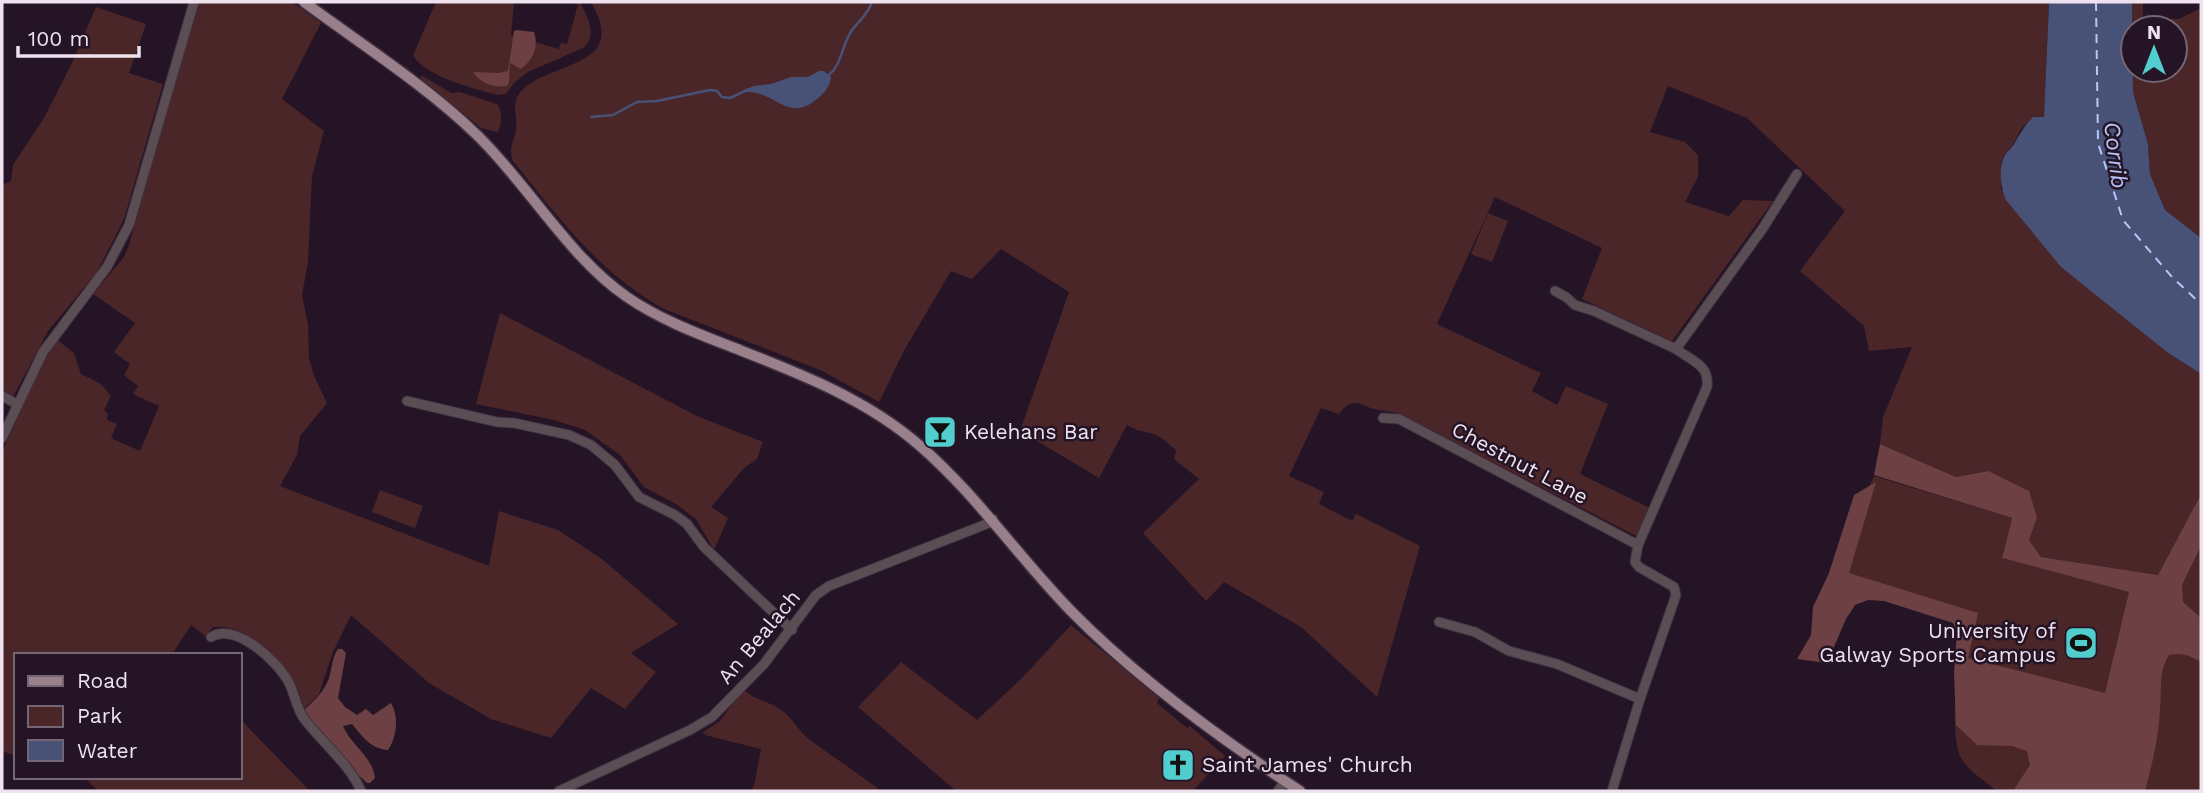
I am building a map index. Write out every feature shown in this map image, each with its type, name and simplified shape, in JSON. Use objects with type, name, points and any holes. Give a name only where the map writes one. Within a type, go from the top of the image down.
[{"type":"main road","points":[[304,2],[477,135],[520,182],[584,260],[621,293],[675,323],[814,380],[853,399],[896,426],[930,455],[993,519],[1054,592],[1091,631],[1198,717],[1300,791]]},
{"type":"street","points":[[2,438],[43,352],[107,267],[129,225],[194,2]]},
{"type":"street","points":[[1676,349],[1763,228],[1797,174]]},
{"type":"street","points":[[1555,291],[1566,296],[1575,305],[1676,349],[1706,370],[1708,376],[1707,387],[1638,545],[1635,562],[1639,567],[1674,587],[1676,592],[1612,791]]},
{"type":"street","points":[[2,396],[17,404]]},
{"type":"street","points":[[407,401],[569,435],[591,445],[615,465],[639,497],[675,514],[687,524],[704,547],[792,630]]},
{"type":"street","name":"Chestnut Lane","points":[[1383,418],[1399,419],[1638,545]]},
{"type":"street","name":"An Bealach","points":[[559,791],[690,730],[712,717],[764,664],[816,595],[829,586],[989,523],[993,519]]},
{"type":"street","points":[[1439,622],[1475,632],[1509,651],[1557,664],[1640,699]]},
{"type":"street","points":[[211,637],[218,632],[237,635],[248,641],[282,672],[293,691],[302,716],[362,791]]},
{"type":"street","points":[[1278,791],[1285,781]]},
{"type":"green space","points":[[197,2],[292,2],[321,23],[282,99],[324,131],[312,176],[308,262],[302,295],[308,324],[309,358],[327,403],[300,436],[297,455],[280,486],[489,566],[499,511],[558,530],[602,559],[678,624],[631,653],[656,672],[625,709],[591,688],[551,738],[491,719],[429,683],[351,615],[333,652],[319,694],[304,709],[290,675],[254,640],[239,631],[222,627],[213,627],[205,636],[191,625],[173,653],[14,653],[14,755],[2,751],[2,452],[42,362],[56,339],[74,353],[81,374],[101,384],[111,396],[104,410],[108,414],[107,420],[117,424],[111,438],[140,451],[159,406],[133,394],[138,386],[124,375],[130,364],[114,352],[135,323],[93,294],[124,257],[129,245]]},
{"type":"green space","points":[[436,2],[514,2],[511,35],[559,49],[561,43],[567,44],[578,5],[572,2],[580,2],[590,26],[590,37],[583,48],[528,72],[514,83],[506,94],[497,95],[463,85],[428,70],[413,55]]},
{"type":"green space","points":[[591,2],[2049,2],[2044,117],[2033,117],[2022,128],[2005,154],[2001,163],[2001,189],[2167,352],[2201,374],[2201,494],[2158,575],[2041,557],[2029,540],[2037,518],[1988,471],[1956,477],[1880,444],[1883,417],[1912,347],[1869,351],[1864,326],[1800,271],[1845,211],[1747,118],[1668,86],[1650,132],[1685,142],[1698,155],[1698,177],[1685,202],[1729,216],[1743,200],[1773,201],[1672,341],[1582,299],[1602,248],[1495,197],[1437,324],[1541,373],[1532,391],[1557,405],[1566,386],[1608,404],[1580,474],[1650,508],[1636,536],[1400,414],[1357,403],[1349,404],[1339,414],[1321,408],[1289,476],[1324,492],[1319,504],[1352,521],[1356,514],[1420,546],[1377,697],[1301,627],[1224,582],[1206,601],[1143,533],[1199,479],[1174,459],[1176,450],[1164,440],[1127,425],[1099,478],[1020,431],[1069,292],[1001,249],[972,279],[951,271],[905,349],[879,402],[820,370],[664,309],[641,295],[600,262],[547,203],[513,161],[511,153],[516,130],[515,103],[519,94],[541,77],[584,59],[601,41],[601,27]]},
{"type":"green space","points":[[2132,2],[2143,2],[2143,14],[2132,14]]},
{"type":"green space","points":[[96,7],[146,24],[129,73],[163,84],[124,219],[97,272],[48,331],[14,395],[11,396],[2,392],[2,185],[11,181],[13,165],[44,118]]},
{"type":"green space","points":[[2201,8],[2201,238],[2165,210],[2150,174],[2148,144],[2133,84],[2189,84],[2189,14]]},
{"type":"green space","points":[[421,75],[451,93],[460,92],[497,104],[501,118],[498,132],[481,128],[421,79]]},
{"type":"green space","points":[[1488,213],[1508,221],[1492,262],[1471,254]]},
{"type":"green space","points":[[500,313],[697,416],[763,442],[757,459],[744,468],[711,507],[728,518],[714,550],[696,519],[676,504],[644,487],[620,455],[585,430],[554,420],[476,404]]},
{"type":"green space","name":"University of Galway Sports Campus","points":[[1874,476],[2012,518],[2002,558],[2172,603],[2201,546],[2201,791],[1997,791],[1972,771],[1961,758],[1955,730],[1963,621],[1838,581],[1848,532]]},
{"type":"green space","points":[[380,490],[423,506],[415,528],[372,512]]},
{"type":"green space","points":[[1071,625],[1159,698],[1157,703],[1187,728],[1190,726],[1225,756],[1193,791],[956,791],[858,707],[901,662],[977,720],[1023,677]]},
{"type":"green space","points":[[745,691],[784,712],[810,740],[881,791],[750,791],[754,786],[761,749],[705,735],[703,732],[720,721],[739,694]]},
{"type":"green space","points":[[242,721],[310,791],[98,791],[82,779],[242,779]]},
{"type":"shaded area","points":[[514,31],[534,32],[535,48],[529,61],[521,69],[510,63],[507,86],[483,82],[473,72],[508,71]]},
{"type":"shaded area","points":[[1880,444],[1956,477],[1988,471],[2029,491],[2037,518],[2029,540],[2041,557],[2158,575],[2201,494],[2201,546],[2182,585],[2183,602],[2201,618],[2201,662],[2189,656],[2169,655],[2162,675],[2157,740],[2145,791],[2013,791],[2030,765],[2027,751],[2012,746],[1977,745],[1956,725],[1954,673],[1957,632],[1953,623],[1884,601],[1868,600],[1855,605],[1827,663],[1797,659],[1811,635],[1813,607],[1829,573],[1854,495],[1876,482],[1849,573],[1978,613],[1968,658],[2105,693],[2129,592],[2002,558],[2012,518],[1874,475]]},
{"type":"shaded area","points":[[338,649],[346,653],[338,698],[345,707],[357,715],[366,709],[373,715],[391,703],[395,714],[395,733],[388,750],[372,744],[352,724],[343,726],[370,764],[375,778],[370,783],[352,769],[303,711],[324,688]]},
{"type":"water","name":"Corrib","points":[[2049,2],[2132,2],[2132,14],[2119,14],[2119,84],[2133,84],[2148,144],[2150,174],[2165,210],[2201,238],[2201,374],[2167,352],[2061,267],[2006,200],[2001,179],[2004,157],[2033,117],[2044,117]]},
{"type":"water","points":[[824,71],[831,77],[828,87],[807,106],[789,107],[743,90],[791,77],[808,77]]},
{"type":"waterway","points":[[829,75],[837,65],[852,30],[872,2]]},
{"type":"waterway","points":[[591,117],[613,115],[637,102],[657,101],[710,90],[730,98],[747,90]]},
{"type":"ferry route","points":[[2096,2],[2098,143],[2123,220],[2172,277],[2201,304]]},
{"type":"place","name":"Kelehans Bar","points":[[940,432]]},
{"type":"place","name":"University of Galway Sports Campus","points":[[2081,643]]},
{"type":"place","name":"Saint James' Church","points":[[1178,765]]}]
